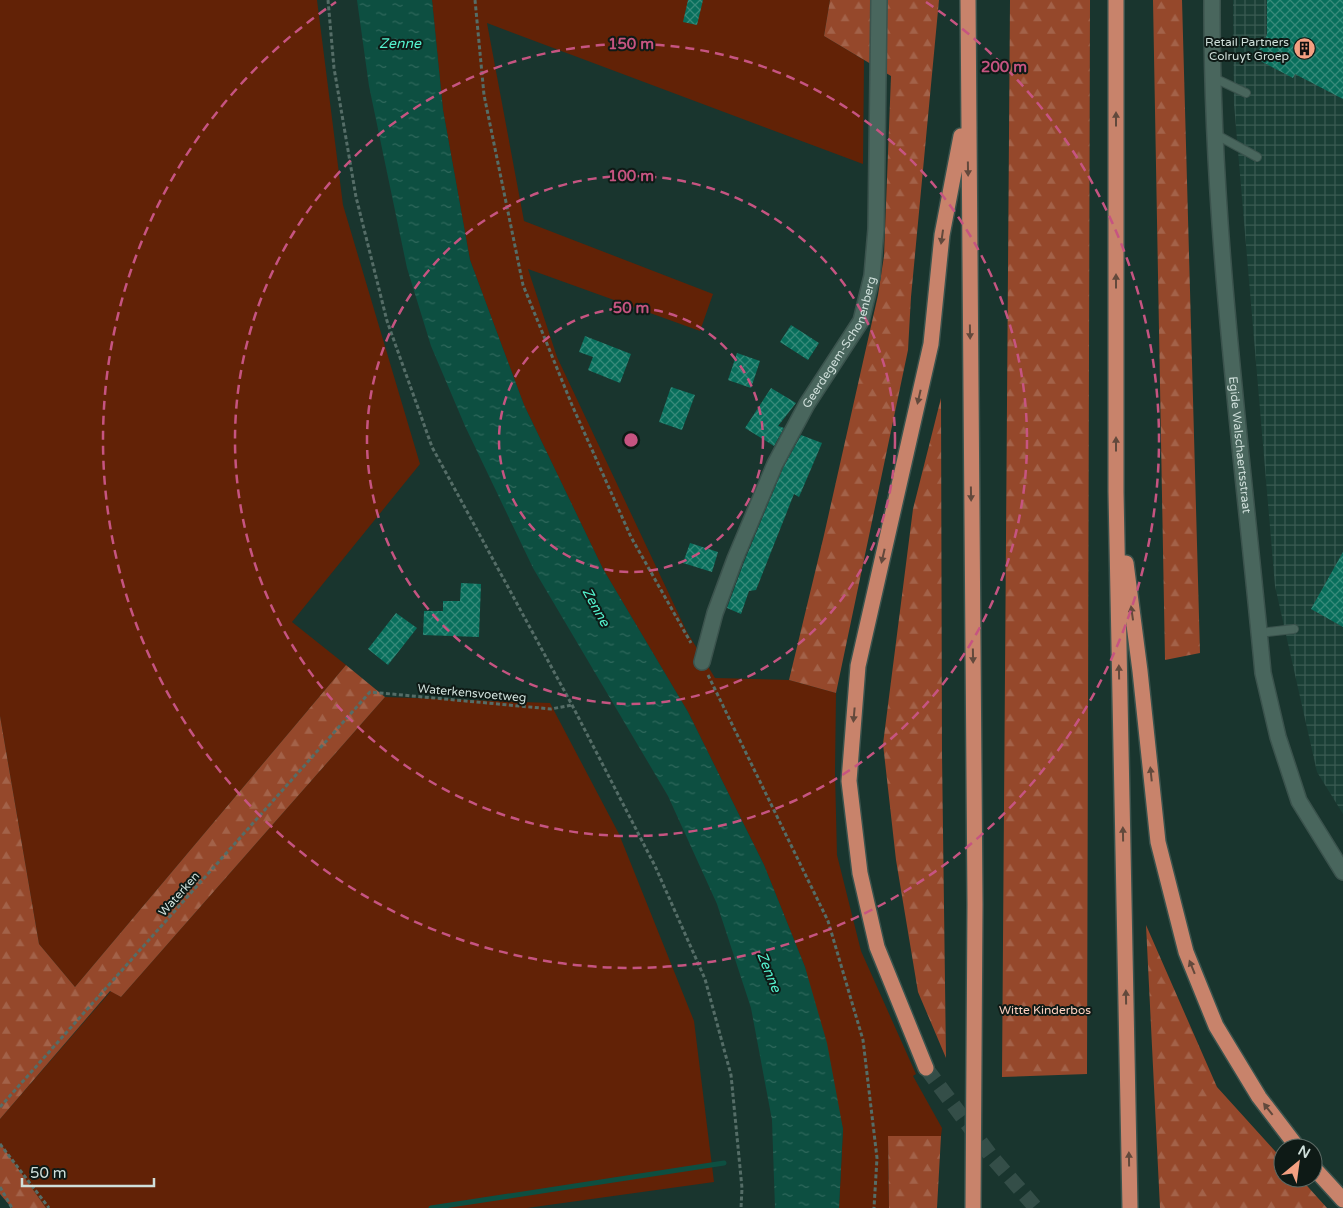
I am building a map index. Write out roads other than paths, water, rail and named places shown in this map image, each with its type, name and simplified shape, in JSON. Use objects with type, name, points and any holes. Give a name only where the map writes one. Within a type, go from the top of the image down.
[{"type":"highway","points":[[968,0],[975,904],[973,1208]]},
{"type":"highway","points":[[1116,0],[1116,492],[1130,1208]]},
{"type":"highway","points":[[926,1068],[876,947],[860,872],[849,781],[858,666],[931,344],[942,235],[968,103]]},
{"type":"highway","points":[[1116,492],[1140,671],[1158,842],[1186,952],[1216,1026],[1259,1097],[1290,1138]]},
{"type":"highway","points":[[1323,1178],[1343,1200]]},
{"type":"main road","name":"Geerdegem-Schonenberg","points":[[702,662],[715,613],[734,560],[775,464],[807,404],[861,321],[872,276],[876,229],[879,0]]},
{"type":"main road","name":"Egide Walschaertsstraat","points":[[1212,0],[1212,77],[1221,244],[1263,673],[1278,737],[1299,801],[1343,872]]},
{"type":"lane","points":[[1212,77],[1246,93]]},
{"type":"lane","points":[[1215,134],[1257,158]]},
{"type":"lane","points":[[1259,633],[1294,629]]},
{"type":"water","name":"Zenne","points":[[357,0],[432,0],[443,110],[470,260],[524,405],[603,569],[688,712],[764,865],[805,967],[827,1043],[843,1129],[839,1208],[775,1208],[772,1120],[751,1008],[717,904],[668,796],[533,568],[465,426],[431,346],[407,268],[369,86]]},
{"type":"waterway","points":[[431,1208],[724,1163]]},
{"type":"tunnel","points":[[926,1068],[991,1156],[1036,1208]]},
{"type":"place","name":"Retail Partners Colruyt Groep","points":[[1305,49]]},
{"type":"park label","name":"Witte Kinderbos","points":[[1045,1010]]}]
